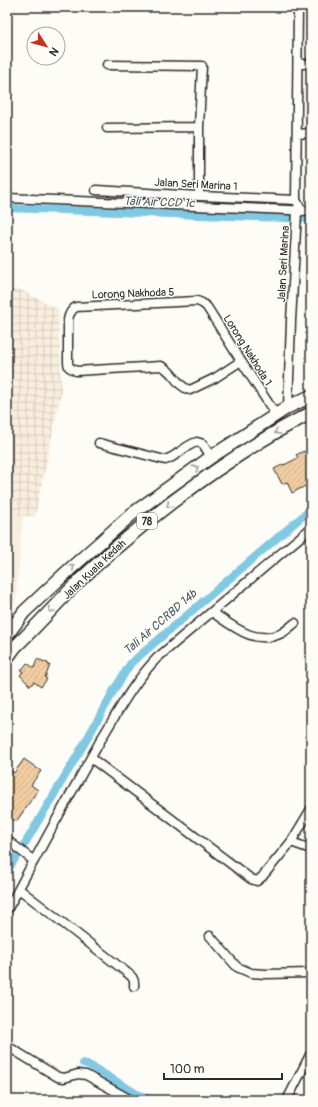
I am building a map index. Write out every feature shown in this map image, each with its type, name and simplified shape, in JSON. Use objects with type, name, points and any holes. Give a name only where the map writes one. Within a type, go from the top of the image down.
[{"type":"main road","name":"Jalan Kuala Kedah","points":[[7,635],[24,612],[132,514],[211,457],[276,415],[311,396]]},
{"type":"main road","name":"Jalan Kuala Kedah","points":[[7,658],[11,644],[139,528],[250,447],[311,413]]},
{"type":"main road","points":[[7,628],[24,612]]},
{"type":"street","name":"Jalan Seri Marina","points":[[288,408],[291,320],[297,226],[303,211],[296,200],[298,7]]},
{"type":"street","points":[[107,64],[202,66],[199,127],[199,196]]},
{"type":"street","points":[[298,64],[311,64]]},
{"type":"street","points":[[106,128],[199,127]]},
{"type":"street","points":[[297,134],[311,133]]},
{"type":"street","name":"Jalan Seri Marina 1","points":[[96,190],[296,200]]},
{"type":"street","points":[[160,194],[166,205]]},
{"type":"street","points":[[7,198],[303,211]]},
{"type":"street","name":"Lorong Nakhoda 5","points":[[197,301],[76,307],[71,311],[68,320],[69,367],[76,371],[161,366],[167,369],[184,388],[190,390],[215,378],[241,361]]},
{"type":"street","name":"Lorong Nakhoda 1","points":[[197,301],[207,307],[276,415]]},
{"type":"street","points":[[99,443],[165,460],[173,457],[190,444],[197,442],[202,444],[211,457]]},
{"type":"street","points":[[7,910],[91,758],[130,691],[145,670],[157,658],[311,528]]},
{"type":"street","points":[[212,612],[249,635],[268,638],[284,632],[295,623]]},
{"type":"street","points":[[91,758],[251,879],[257,880],[262,877],[291,842],[311,809]]},
{"type":"street","points":[[7,840],[34,861]]},
{"type":"street","points":[[291,842],[311,849]]},
{"type":"street","points":[[19,889],[131,976],[135,982],[134,986]]},
{"type":"street","points":[[210,936],[237,967],[251,973],[311,973]]},
{"type":"street","points":[[7,1046],[54,1075],[64,1078],[78,1074],[86,1075],[131,1100]]},
{"type":"street","points":[[287,1100],[311,1053]]},
{"type":"shaded area","points":[[7,289],[21,290],[58,309],[61,393],[35,516],[7,515]]},
{"type":"shaded area","points":[[7,515],[23,516],[16,601],[7,614]]},
{"type":"building","points":[[304,451],[309,459],[311,458],[311,483],[292,493],[287,482],[282,484],[274,469],[298,458],[296,455]]},
{"type":"building","points":[[37,659],[50,665],[45,678],[47,679],[41,687],[34,682],[30,686],[20,675],[27,663],[34,668]]},
{"type":"building","points":[[24,759],[41,771],[31,785],[38,790],[16,822],[7,816],[7,768],[14,773]]},
{"type":"waterway","name":"Tali Air CCD 1c","points":[[7,208],[311,219]]},
{"type":"waterway","name":"Tali Air CCRBD 14b","points":[[24,845],[131,663],[311,509]]},
{"type":"waterway","name":"Tali Air CCRBD 14b","points":[[7,871],[16,857]]},
{"type":"waterway","points":[[83,1063],[89,1065],[137,1094],[153,1100]]}]
